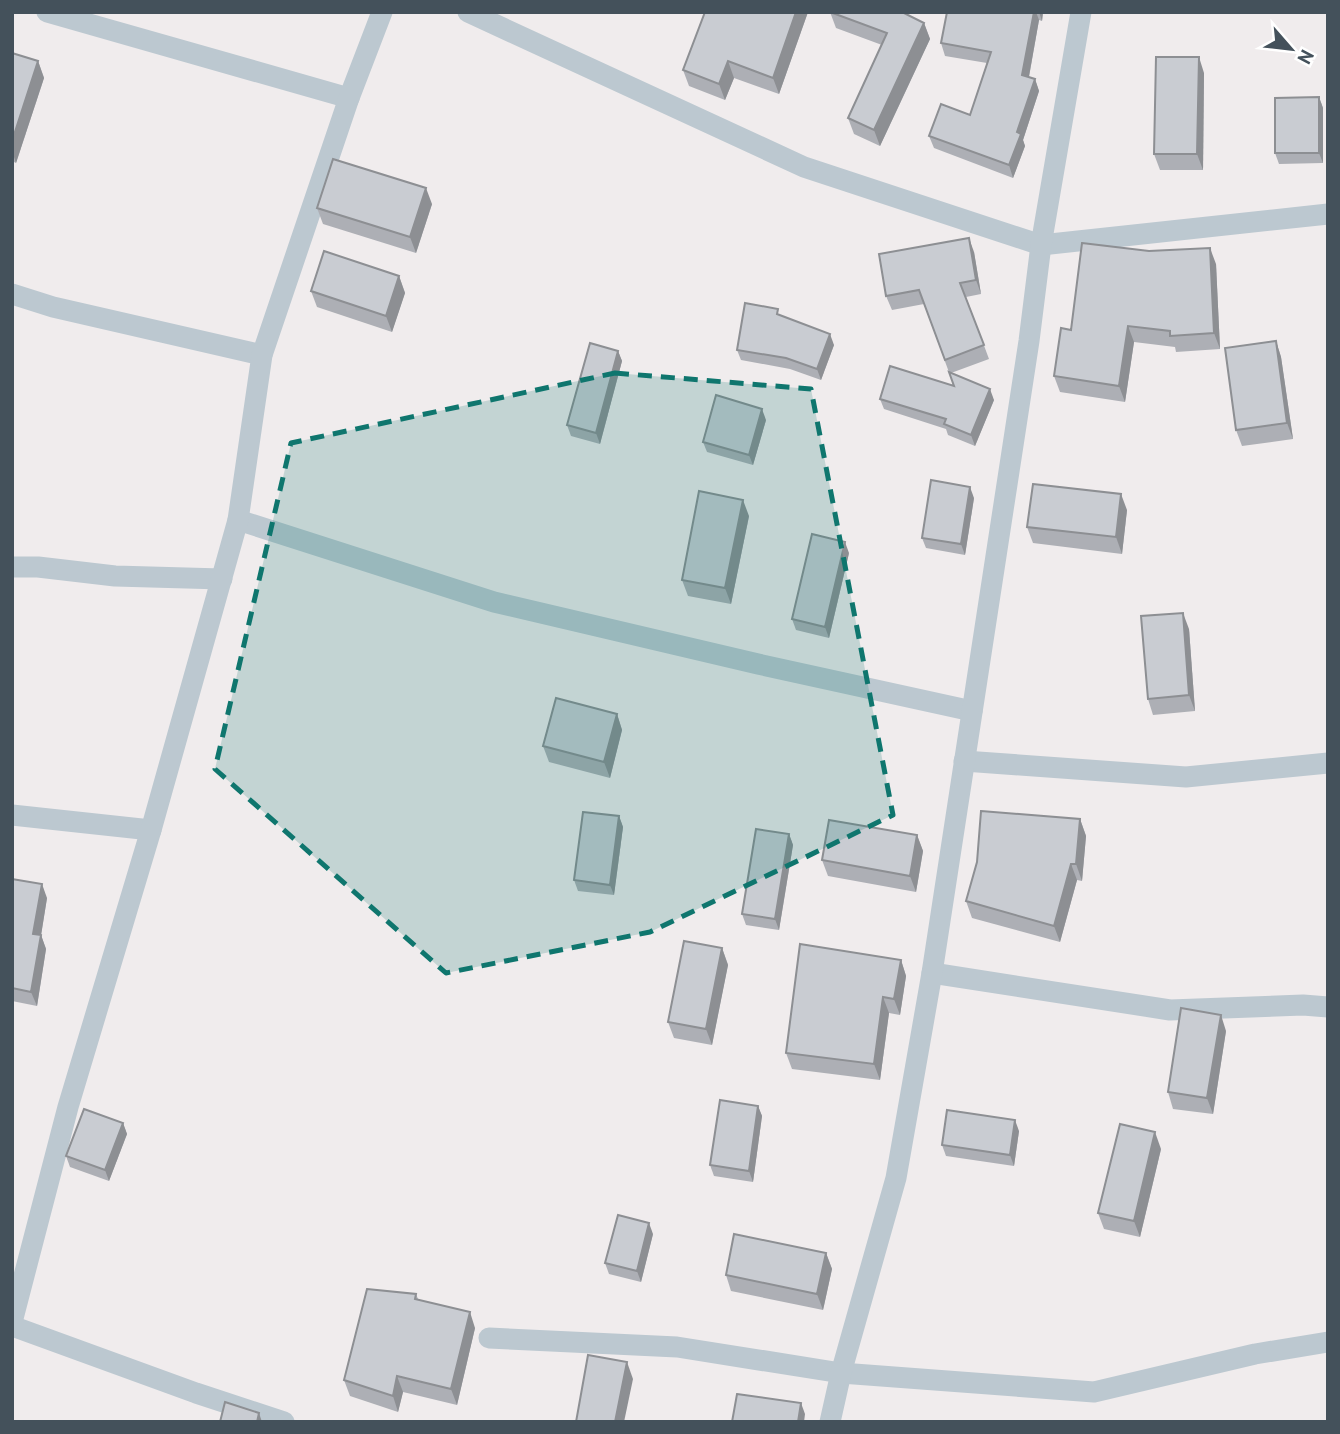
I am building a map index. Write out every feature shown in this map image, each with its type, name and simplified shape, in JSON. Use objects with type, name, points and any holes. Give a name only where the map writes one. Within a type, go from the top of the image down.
[{"type":"street","points":[[47,12],[349,98]]},
{"type":"street","points":[[285,1422],[196,1393],[13,1318],[68,1107],[151,830],[238,520],[262,355],[349,98],[382,12]]},
{"type":"street","points":[[468,12],[804,167],[1041,245],[1328,214]]},
{"type":"street","points":[[830,1422],[841,1373],[896,1178],[932,973],[1029,341],[1041,245],[1081,12]]},
{"type":"street","points":[[12,294],[53,307],[262,355]]},
{"type":"street","points":[[238,520],[494,602],[972,711]]},
{"type":"street","points":[[12,567],[38,567],[115,576],[222,579]]},
{"type":"street","points":[[964,761],[1186,777],[1328,763]]},
{"type":"street","points":[[12,815],[151,830]]},
{"type":"street","points":[[932,973],[1170,1010],[1328,1007]]},
{"type":"street","points":[[489,1338],[677,1347],[841,1373],[1094,1392],[1255,1354],[1328,1342]]},
{"type":"highlighted area","points":[[615,373],[811,389],[893,815],[650,932],[446,973],[215,769],[291,443]]},
{"type":"building","points":[[705,12],[796,12],[773,78],[728,61],[719,84],[683,70]]},
{"type":"building","points":[[830,12],[902,12],[924,23],[874,130],[848,118],[887,33]]},
{"type":"building","points":[[947,12],[1034,12],[1022,75],[1035,79],[1017,132],[1021,134],[1009,165],[929,136],[941,104],[970,115],[991,52],[941,43]]},
{"type":"building","points":[[12,53],[38,61],[12,141]]},
{"type":"building","points":[[1156,57],[1199,57],[1197,154],[1154,154]]},
{"type":"building","points":[[1319,97],[1319,153],[1275,153],[1275,98]]},
{"type":"building","points":[[333,159],[426,188],[410,237],[317,208]]},
{"type":"building","points":[[969,238],[976,280],[960,283],[984,345],[945,360],[919,290],[886,296],[879,254]]},
{"type":"building","points":[[1082,243],[1149,251],[1210,248],[1214,333],[1170,336],[1170,331],[1128,326],[1119,386],[1054,376],[1061,328],[1071,330]]},
{"type":"building","points":[[324,251],[399,276],[386,316],[311,291]]},
{"type":"building","points":[[745,303],[778,309],[777,314],[830,334],[817,369],[786,358],[737,350]]},
{"type":"building","points":[[1276,341],[1287,423],[1236,430],[1225,348]]},
{"type":"building","points":[[590,343],[618,351],[596,433],[567,425]]},
{"type":"building","points":[[890,366],[954,386],[949,372],[990,389],[971,435],[944,424],[946,419],[880,399]]},
{"type":"building","points":[[716,395],[762,409],[749,455],[703,442]]},
{"type":"building","points":[[931,480],[970,487],[961,544],[922,538]]},
{"type":"building","points":[[1033,484],[1121,494],[1116,537],[1027,527]]},
{"type":"building","points":[[699,491],[743,500],[725,588],[682,580]]},
{"type":"building","points":[[812,534],[845,542],[825,627],[792,619]]},
{"type":"building","points":[[1183,613],[1189,695],[1148,699],[1141,616]]},
{"type":"building","points":[[556,698],[617,714],[604,762],[543,746]]},
{"type":"building","points":[[981,811],[1080,819],[1076,864],[1071,864],[1054,926],[966,901],[977,862]]},
{"type":"building","points":[[583,812],[619,816],[610,885],[574,880]]},
{"type":"building","points":[[829,820],[917,835],[910,876],[822,860]]},
{"type":"building","points":[[756,829],[789,834],[775,919],[742,914]]},
{"type":"building","points":[[12,879],[42,884],[33,934],[41,935],[31,992],[12,988]]},
{"type":"building","points":[[684,941],[722,948],[706,1029],[668,1022]]},
{"type":"building","points":[[800,944],[901,960],[894,999],[883,997],[874,1064],[786,1053]]},
{"type":"building","points":[[1181,1008],[1221,1015],[1207,1098],[1168,1092]]},
{"type":"building","points":[[720,1100],[758,1106],[749,1171],[710,1165]]},
{"type":"building","points":[[84,1109],[123,1123],[105,1170],[66,1156]]},
{"type":"building","points":[[947,1110],[1015,1120],[1010,1155],[942,1145]]},
{"type":"building","points":[[1120,1124],[1155,1132],[1134,1221],[1098,1213]]},
{"type":"building","points":[[618,1215],[649,1223],[637,1271],[605,1263]]},
{"type":"building","points":[[734,1234],[826,1253],[817,1294],[726,1275]]},
{"type":"building","points":[[367,1289],[416,1294],[415,1299],[470,1312],[451,1389],[397,1376],[393,1396],[344,1380]]},
{"type":"building","points":[[588,1355],[627,1362],[615,1422],[576,1422]]},
{"type":"building","points":[[737,1394],[801,1403],[798,1422],[732,1422]]},
{"type":"building","points":[[225,1402],[259,1413],[257,1422],[220,1422]]}]
